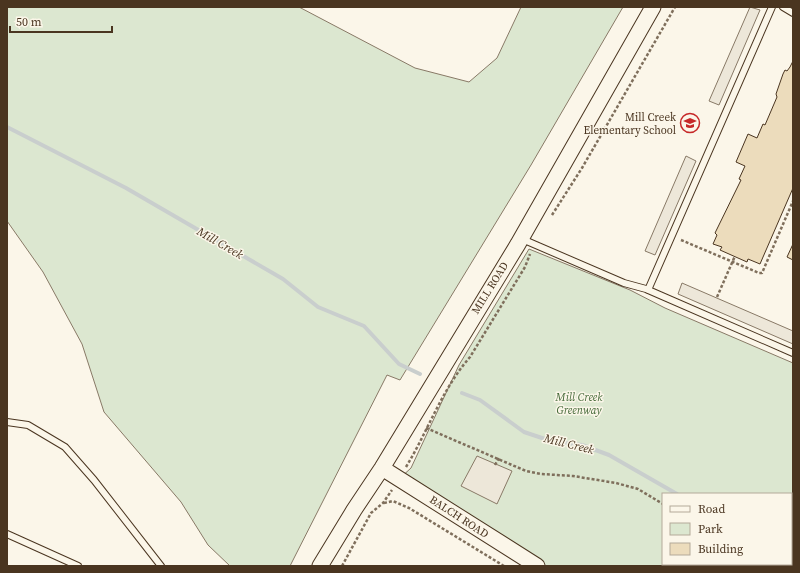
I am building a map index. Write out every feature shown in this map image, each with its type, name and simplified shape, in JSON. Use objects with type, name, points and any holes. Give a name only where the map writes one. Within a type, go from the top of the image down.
[{"type":"street","name":"MILL ROAD","points":[[320,566],[354,510],[382,468],[520,239],[653,7]]},
{"type":"street","name":"BALCH ROAD","points":[[382,468],[537,566]]},
{"type":"lane","points":[[648,290],[772,7]]},
{"type":"lane","points":[[784,7],[793,13]]},
{"type":"lane","points":[[520,239],[624,283],[648,290],[793,353]]},
{"type":"lane","points":[[7,422],[28,425],[64,447],[94,480],[161,566]]},
{"type":"lane","points":[[7,534],[78,566]]},
{"type":"path","points":[[549,220],[582,168],[675,7]]},
{"type":"path","points":[[681,240],[759,273],[762,272],[793,201]]},
{"type":"path","points":[[408,464],[433,415],[462,366],[470,358],[525,267],[529,255]]},
{"type":"path","points":[[717,297],[735,256]]},
{"type":"path","points":[[426,428],[526,470],[541,474],[573,476],[616,483],[638,489],[662,503]]},
{"type":"path","points":[[495,465],[499,458]]},
{"type":"path","points":[[342,566],[371,513],[383,503],[389,495]]},
{"type":"path","points":[[383,503],[393,501],[409,508],[504,566]]},
{"type":"green space","points":[[7,7],[299,7],[415,68],[469,82],[497,58],[521,7],[623,7],[531,165],[400,380],[387,375],[290,566],[230,566],[208,545],[181,502],[104,412],[82,344],[43,272],[7,221]]},
{"type":"green space","name":"Mill Creek Greenway","points":[[529,249],[630,290],[665,308],[793,363],[793,566],[537,566],[399,479],[411,468],[459,365]]},
{"type":"shaded area","points":[[750,7],[760,10],[719,105],[709,101]]},
{"type":"shaded area","points":[[686,156],[696,161],[655,255],[645,251]]},
{"type":"shaded area","points":[[682,283],[793,331],[793,344],[678,294]]},
{"type":"shaded area","points":[[477,456],[512,471],[497,504],[461,486]]},
{"type":"building","points":[[793,61],[793,188],[760,264],[748,259],[747,262],[720,250],[722,247],[713,244],[717,235],[715,233],[741,180],[739,179],[745,166],[736,162],[748,134],[757,138],[763,124],[765,125],[777,97],[776,94],[783,74],[785,70],[787,71]]},
{"type":"building","points":[[793,244],[793,260],[787,257]]},
{"type":"waterway","name":"Mill Creek","points":[[7,127],[126,188],[283,279],[318,307],[364,326],[399,364],[420,374]]},
{"type":"waterway","name":"Mill Creek","points":[[462,393],[480,400],[524,432],[551,441],[582,445],[609,455],[675,493]]},
{"type":"place","name":"Mill Creek Elementary School","points":[[690,123]]}]
